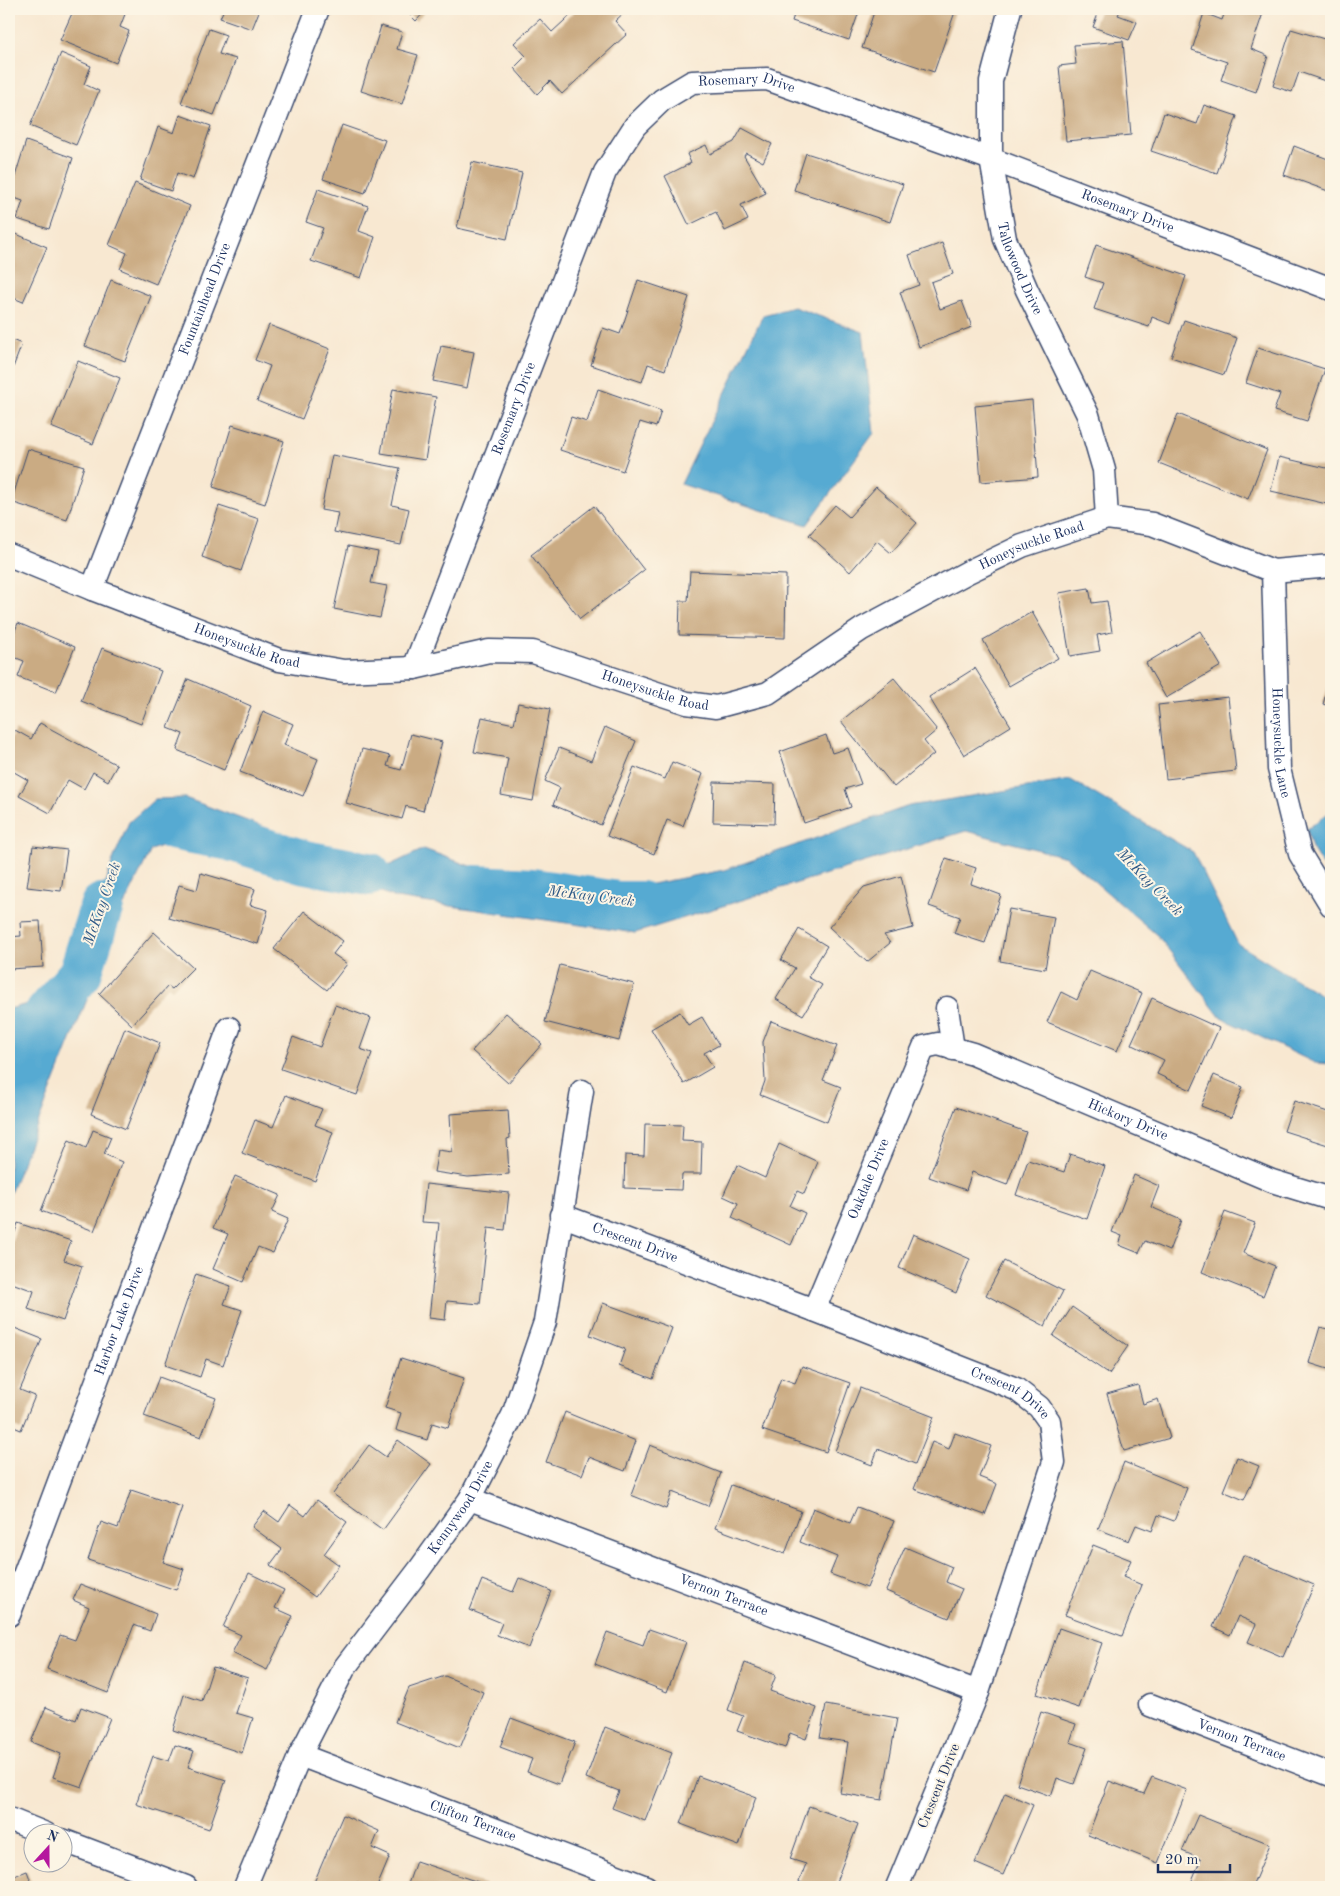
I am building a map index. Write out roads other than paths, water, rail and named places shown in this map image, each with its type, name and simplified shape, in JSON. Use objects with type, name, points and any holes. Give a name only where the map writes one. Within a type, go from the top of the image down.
[{"type":"street","name":"Fountainhead Drive","points":[[92,589],[318,9]]},
{"type":"street","name":"Tallowood Drive","points":[[1010,9],[991,81],[991,159],[1005,239],[1027,290],[1088,416],[1104,470],[1107,518]]},
{"type":"street","name":"Rosemary Drive","points":[[414,668],[605,172],[635,126],[662,100],[692,82],[767,78],[991,159],[1331,289]]},
{"type":"street","name":"Honeysuckle Road","points":[[9,555],[92,589],[280,660],[344,670],[414,668],[489,651],[533,652],[678,700],[716,707],[768,693],[862,629],[1022,546],[1107,518],[1152,524],[1273,571],[1331,566]]},
{"type":"street","name":"Honeysuckle Lane","points":[[1273,571],[1279,769],[1300,854],[1331,904]]},
{"type":"street","points":[[947,1008],[953,1049]]},
{"type":"street","name":"Harbor Lake Drive","points":[[9,1616],[229,1028]]},
{"type":"street","name":"Hickory Drive","points":[[924,1047],[938,1044],[973,1054],[1272,1181],[1331,1199]]},
{"type":"street","name":"Oakdale Drive","points":[[814,1310],[924,1047]]},
{"type":"street","name":"Kennywood Drive","points":[[244,1887],[300,1755],[345,1667],[470,1499],[513,1415],[545,1322],[582,1091]]},
{"type":"street","name":"Crescent Drive","points":[[561,1215],[814,1310],[1016,1390],[1039,1407],[1049,1421],[1054,1462],[978,1692],[897,1887]]},
{"type":"street","name":"Vernon Terrace","points":[[470,1499],[978,1692]]},
{"type":"street","name":"Vernon Terrace","points":[[1150,1705],[1331,1775]]},
{"type":"street","name":"Clifton Terrace","points":[[300,1755],[646,1887]]},
{"type":"street","points":[[9,1819],[22,1824]]},
{"type":"street","points":[[72,1844],[186,1887]]},
{"type":"water","points":[[794,307],[863,332],[874,433],[807,525],[681,484],[763,315]]},
{"type":"water","points":[[1071,780],[1193,852],[1238,944],[1331,1001],[1331,1064],[1315,1063],[1221,1018],[1158,936],[1066,857],[966,831],[635,933],[396,898],[271,847],[192,833],[151,850],[116,922],[100,966],[83,962],[112,862],[129,822],[155,799],[185,798],[326,850],[373,873],[424,849],[564,901],[724,870],[909,806]]},
{"type":"water","points":[[1331,811],[1331,879],[1312,848],[1307,829]]},
{"type":"water","points":[[62,970],[96,977],[9,1196],[9,1009],[31,1003]]},
{"type":"waterway","name":"McKay Creek","points":[[172,828],[226,838],[305,862],[369,874]]},
{"type":"waterway","name":"McKay Creek","points":[[475,887],[532,890],[618,903],[641,903]]},
{"type":"waterway","name":"McKay Creek","points":[[9,1058],[80,974],[102,905]]}]
